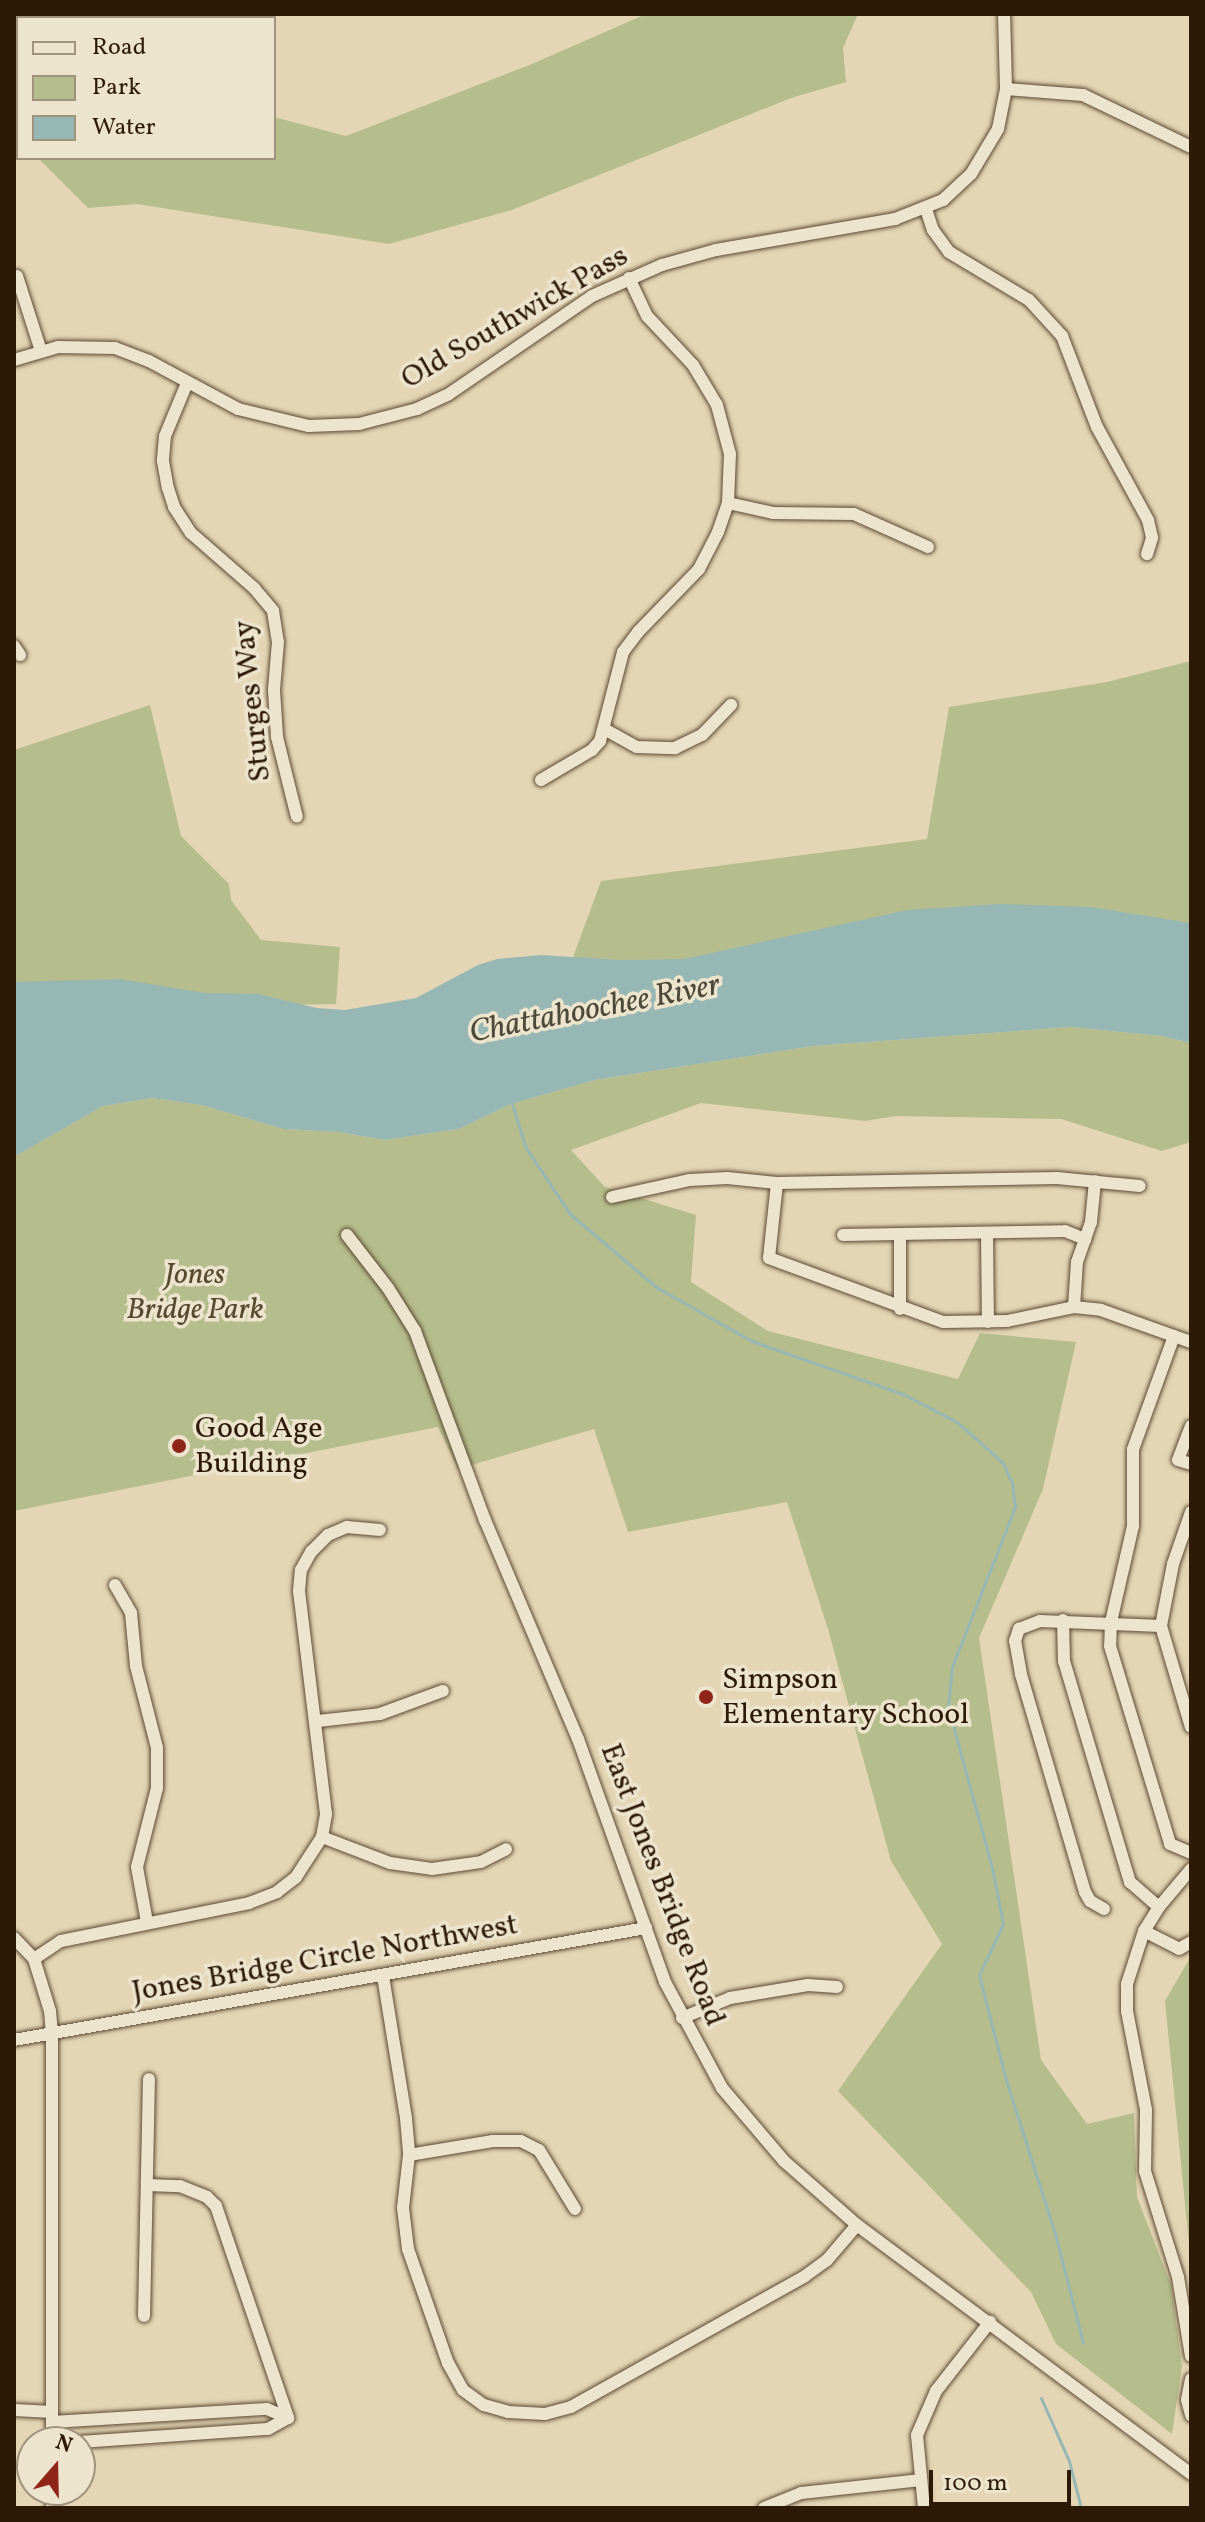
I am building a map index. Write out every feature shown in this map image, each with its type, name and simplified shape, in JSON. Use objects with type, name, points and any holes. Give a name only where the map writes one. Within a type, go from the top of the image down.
[{"type":"street","name":"Old Southwick Pass","points":[[14,360],[41,351],[78,345],[115,348],[147,360],[238,409],[289,423],[335,426],[384,419],[449,394],[560,315],[629,278],[716,250],[895,219],[926,209],[956,190],[982,159],[998,129],[1006,89],[1004,14]]},
{"type":"street","points":[[1006,89],[1083,95],[1191,147]]},
{"type":"street","points":[[926,209],[933,230],[949,252],[1029,300],[1062,336],[1097,427],[1148,520],[1152,538],[1147,554]]},
{"type":"street","points":[[17,276],[41,351]]},
{"type":"street","points":[[541,780],[592,750],[606,730],[615,676],[623,652],[699,569],[718,532],[728,503],[730,454],[717,405],[693,365],[647,316],[629,278]]},
{"type":"street","name":"Sturges Way","points":[[187,383],[165,436],[163,461],[168,488],[174,507],[191,533],[254,588],[273,611],[278,642],[274,690],[277,737],[297,817]]},
{"type":"street","points":[[728,503],[773,513],[854,514],[928,547]]},
{"type":"street","points":[[606,730],[637,747],[675,748],[702,735],[731,705]]},
{"type":"street","points":[[612,1197],[690,1180],[727,1178],[777,1183],[1057,1178],[1140,1186]]},
{"type":"street","points":[[1074,1307],[1077,1262],[1091,1222],[1095,1181]]},
{"type":"street","points":[[777,1183],[769,1258],[900,1309],[943,1322],[988,1322],[1074,1307],[1101,1310],[1191,1342]]},
{"type":"street","points":[[843,1235],[1065,1231],[1085,1239]]},
{"type":"street","points":[[987,1233],[988,1322]]},
{"type":"street","points":[[900,1234],[900,1309]]},
{"type":"street","name":"East Jones Bridge Road","points":[[347,1235],[388,1288],[415,1331],[485,1520],[578,1739],[646,1928],[682,2018],[702,2056],[747,2120],[784,2161],[857,2225],[1188,2466]]},
{"type":"street","points":[[1174,1336],[1133,1449],[1133,1526],[1111,1622],[1110,1646],[1170,1844],[1191,1853]]},
{"type":"street","points":[[1191,1426],[1178,1460],[1191,1464]]},
{"type":"street","points":[[1191,1512],[1170,1575],[1161,1626],[1191,1727]]},
{"type":"street","points":[[34,1959],[61,1941],[249,1903],[277,1892],[296,1877],[322,1837],[326,1789],[299,1591],[301,1570],[311,1552],[328,1535],[347,1527],[380,1530]]},
{"type":"street","points":[[115,1585],[131,1613],[136,1666],[157,1748],[157,1788],[137,1867],[147,1922]]},
{"type":"street","points":[[1063,1620],[1064,1661],[1130,1882],[1159,1907]]},
{"type":"street","points":[[1104,1909],[1090,1901],[1085,1892],[1021,1674],[1015,1641],[1019,1629],[1040,1621],[1161,1626]]},
{"type":"street","points":[[1176,1671],[1191,1666]]},
{"type":"street","points":[[318,1721],[380,1714],[443,1691]]},
{"type":"street","points":[[322,1837],[390,1863],[432,1869],[481,1862],[506,1849]]},
{"type":"street","points":[[1191,1869],[1159,1907],[1144,1931],[1131,1963],[1127,2011],[1146,2110],[1145,2171],[1178,2277],[1191,2356]]},
{"type":"street","name":"Jones Bridge Circle Northwest","points":[[14,2040],[646,1928]]},
{"type":"street","points":[[1144,1931],[1179,1949],[1191,1942]]},
{"type":"street","points":[[14,1938],[34,1959],[50,2011],[52,2033],[52,2426]]},
{"type":"street","points":[[383,1976],[409,2155],[403,2208],[408,2249],[448,2363],[463,2390],[484,2405],[508,2412],[545,2414],[571,2407],[805,2276],[827,2260],[857,2225]]},
{"type":"street","points":[[682,2018],[730,1998],[808,1985],[837,1987]]},
{"type":"street","points":[[144,2316],[149,2079]]},
{"type":"street","points":[[409,2155],[493,2141],[521,2141],[539,2150],[575,2209]]},
{"type":"street","points":[[147,2185],[180,2186],[207,2197],[216,2206],[288,2418]]},
{"type":"street","points":[[924,2508],[917,2435],[936,2391],[990,2322]]},
{"type":"street","points":[[1191,2379],[1191,2415]]},
{"type":"street","points":[[14,2410],[52,2417],[106,2420],[267,2409],[288,2418]]},
{"type":"street","points":[[96,2441],[268,2429],[288,2418]]},
{"type":"street","points":[[106,2420],[108,2440]]},
{"type":"street","points":[[764,2508],[801,2493],[921,2480]]},
{"type":"green space","points":[[14,14],[153,14],[16,16],[16,101]]},
{"type":"green space","points":[[646,14],[858,14],[843,48],[846,82],[791,98],[512,210],[389,244],[137,204],[88,208],[40,160],[276,160],[276,118],[346,136],[532,64]]},
{"type":"green space","points":[[1191,661],[1191,938],[557,1001],[601,881],[927,839],[949,707],[1107,682]]},
{"type":"green space","points":[[150,705],[181,836],[229,884],[231,900],[261,940],[340,947],[336,1004],[226,1006],[14,998],[14,750]]},
{"type":"green space","name":"Jones Bridge Park","points":[[1071,1027],[1161,1036],[1191,1043],[1191,1142],[1162,1151],[1061,1119],[896,1116],[865,1121],[701,1103],[571,1150],[605,1187],[696,1215],[691,1282],[768,1331],[958,1379],[980,1333],[1076,1342],[1043,1489],[979,1638],[1041,2060],[1087,2124],[1134,2113],[1137,2197],[1171,2285],[1182,2366],[1172,2434],[1056,2344],[1031,2292],[838,2091],[942,1944],[891,1861],[828,1629],[787,1502],[628,1532],[594,1429],[458,1469],[438,1427],[14,1511],[14,1157],[103,1106],[152,1098],[201,1105],[283,1129],[339,1132],[384,1140],[459,1129],[511,1104],[595,1080],[814,1046]]},
{"type":"green space","points":[[1191,1956],[1191,2265],[1165,2001]]},
{"type":"water","name":"Chattahoochee River","points":[[1000,904],[1091,907],[1191,923],[1191,1043],[1161,1036],[1071,1027],[814,1046],[595,1080],[511,1104],[459,1129],[384,1140],[339,1132],[283,1129],[201,1105],[152,1098],[103,1106],[14,1157],[14,982],[120,979],[205,993],[258,994],[317,1008],[345,1010],[416,998],[478,965],[497,959],[541,955],[620,960],[684,959],[907,910]]},
{"type":"waterway","points":[[511,1101],[526,1148],[570,1214],[656,1287],[752,1341],[905,1395],[957,1422],[1003,1463],[1012,1483],[1015,1507],[952,1667],[948,1707],[993,1872],[1003,1924],[979,1975],[1006,2080],[1056,2237],[1083,2343]]},
{"type":"waterway","points":[[1041,2398],[1069,2461],[1081,2508]]},
{"type":"place","name":"Good Age Building","points":[[179,1446]]},
{"type":"place","name":"Simpson Elementary School","points":[[706,1697]]}]
